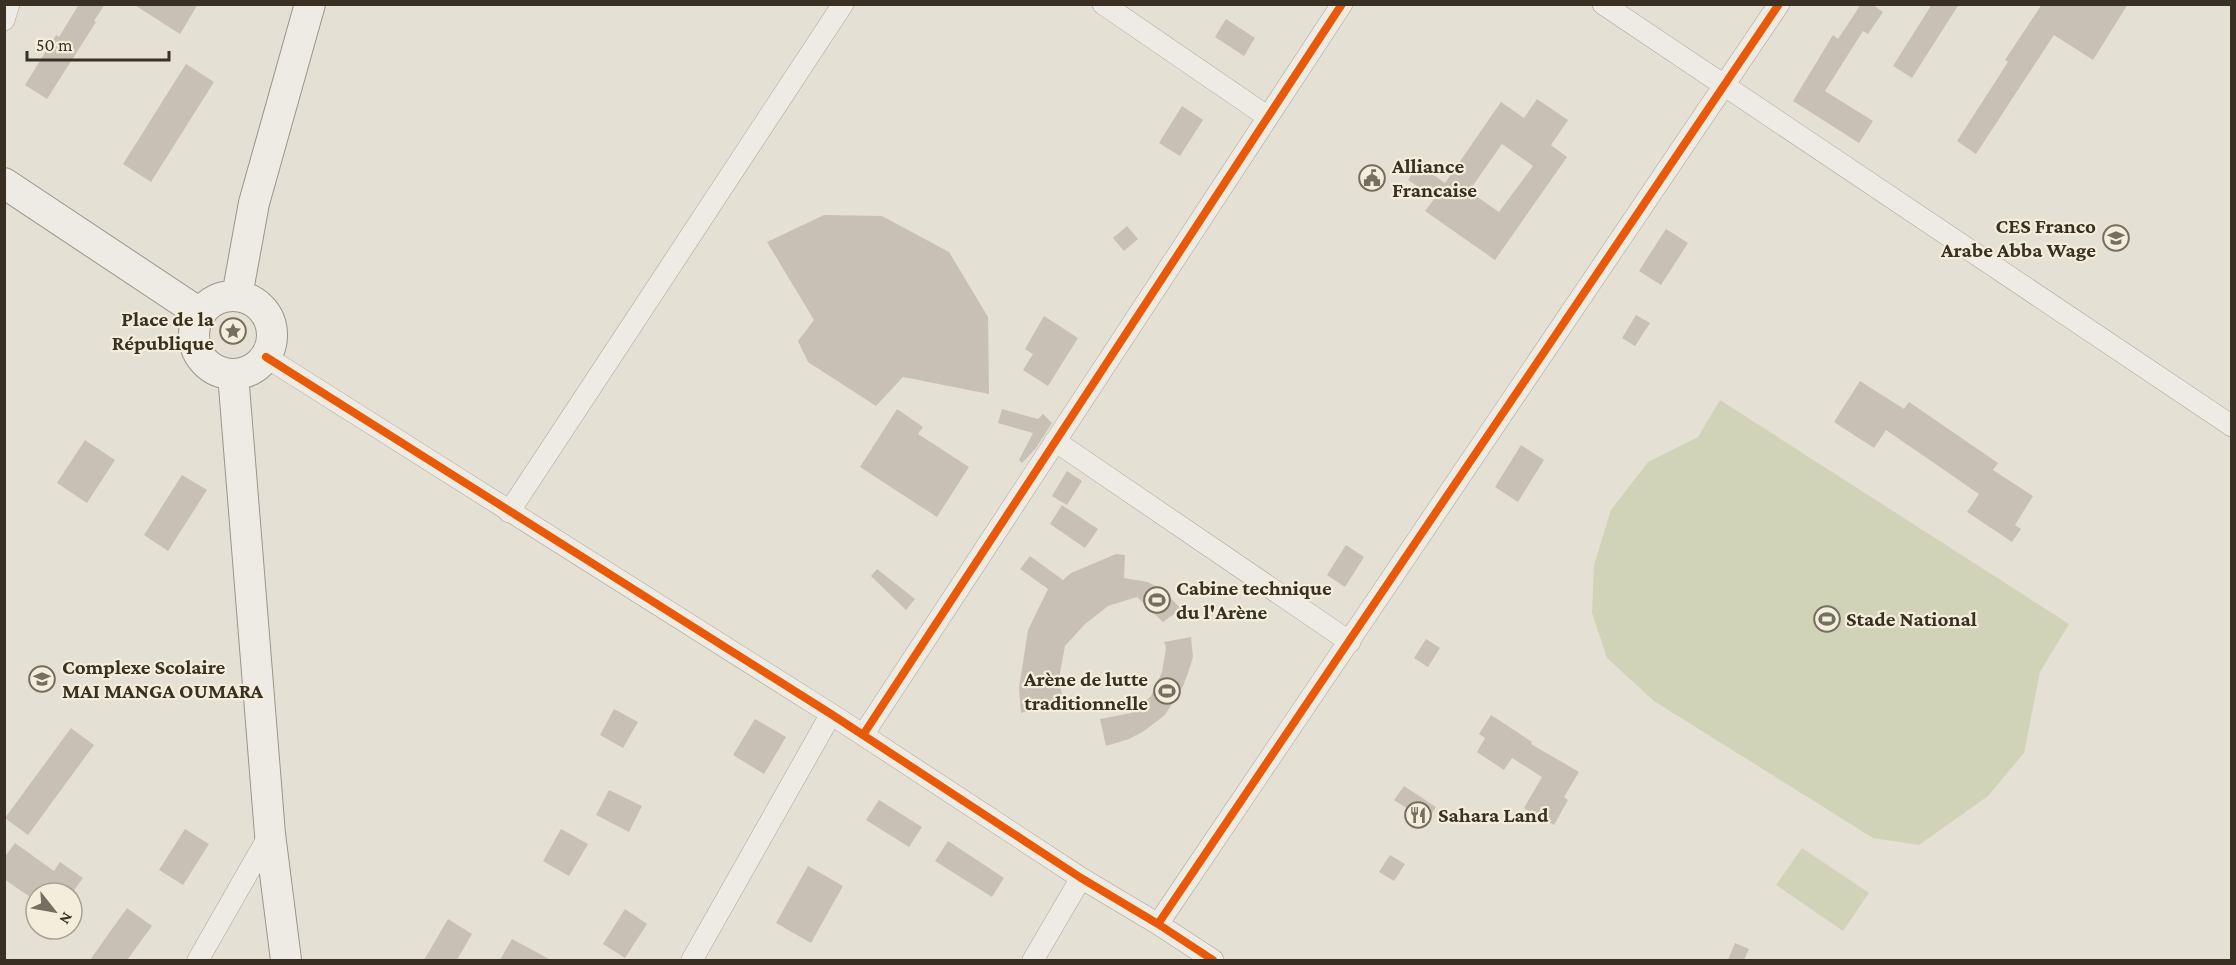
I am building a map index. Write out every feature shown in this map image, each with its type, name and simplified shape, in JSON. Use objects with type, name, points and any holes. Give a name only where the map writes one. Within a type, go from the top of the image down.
[{"type":"main road","points":[[237,296],[254,203],[310,4]]},
{"type":"main road","points":[[4,183],[201,314]]},
{"type":"main road","points":[[237,296],[253,301],[265,311],[271,326],[272,342],[266,357],[257,366],[246,372],[233,374],[217,371],[204,360],[196,346],[195,329],[201,314],[211,303],[223,297],[237,296]]},
{"type":"main road","points":[[233,374],[270,834],[286,960]]},
{"type":"street","points":[[4,20],[9,4]]},
{"type":"street","points":[[509,512],[843,4]]},
{"type":"street","points":[[1103,4],[1268,117]]},
{"type":"street","points":[[863,735],[1342,4]]},
{"type":"street","points":[[1602,4],[2232,426]]},
{"type":"street","points":[[1158,924],[1779,4]]},
{"type":"street","points":[[266,357],[831,714],[1081,878],[1213,960]]},
{"type":"street","points":[[1055,441],[1350,642]]},
{"type":"street","points":[[692,960],[831,714]]},
{"type":"street","points":[[198,960],[270,834]]},
{"type":"street","points":[[1033,960],[1081,878]]},
{"type":"green space","name":"Stade National","points":[[1720,400],[2069,624],[2040,672],[2024,753],[1988,796],[1919,845],[1873,838],[1654,701],[1607,658],[1592,613],[1594,565],[1611,510],[1648,462],[1698,437]]},
{"type":"green space","points":[[1802,848],[1869,893],[1843,931],[1776,885]]},
{"type":"building","points":[[79,4],[105,4],[47,99],[25,85],[56,35],[59,37]]},
{"type":"building","points":[[133,4],[198,4],[180,34]]},
{"type":"building","points":[[1861,4],[1872,4],[1883,12],[1868,34],[1863,31],[1825,91],[1873,121],[1859,143],[1793,101],[1833,35],[1838,39]]},
{"type":"building","points":[[1932,4],[1959,4],[1912,78],[1893,66]]},
{"type":"building","points":[[2042,4],[2128,4],[2093,60],[2054,35],[1976,154],[1957,141],[2008,62],[2005,60]]},
{"type":"building","points":[[1226,19],[1255,38],[1244,56],[1215,37]]},
{"type":"building","points":[[186,64],[214,82],[151,182],[123,164]]},
{"type":"building","points":[[1537,99],[1568,120],[1551,145],[1567,157],[1495,260],[1425,211],[1435,198],[1408,180],[1418,164],[1445,183],[1501,102],[1524,118]],"holes":[[[1502,144],[1533,166],[1499,212],[1469,191]]]},
{"type":"building","points":[[1182,106],[1203,120],[1180,156],[1159,143]]},
{"type":"building","points":[[824,215],[882,216],[949,252],[988,317],[989,394],[903,377],[876,406],[808,362],[798,341],[814,320],[767,242]]},
{"type":"building","points":[[1127,226],[1138,239],[1124,251],[1113,238]]},
{"type":"building","points":[[1666,229],[1688,243],[1661,285],[1639,271]]},
{"type":"building","points":[[1636,315],[1650,323],[1635,346],[1622,338]]},
{"type":"building","points":[[1044,316],[1078,338],[1048,386],[1023,370],[1033,354],[1025,349]]},
{"type":"building","points":[[1860,381],[1904,409],[1909,402],[1998,463],[1993,470],[2033,496],[2015,525],[2021,529],[2012,542],[1967,512],[1979,494],[1886,430],[1874,448],[1834,422]]},
{"type":"building","points":[[897,409],[923,427],[918,434],[969,467],[937,517],[860,467]]},
{"type":"building","points":[[1002,409],[1038,419],[1043,414],[1052,423],[1036,448],[1022,463],[1019,460],[1033,433],[998,423]]},
{"type":"building","points":[[85,440],[115,460],[87,503],[57,483]]},
{"type":"building","points":[[1521,445],[1544,460],[1518,502],[1495,487]]},
{"type":"building","points":[[1067,471],[1082,481],[1067,505],[1052,496]]},
{"type":"building","points":[[182,475],[207,490],[168,551],[144,535]]},
{"type":"building","points":[[1062,505],[1098,529],[1085,548],[1050,524]]},
{"type":"building","points":[[1346,545],[1364,557],[1345,587],[1327,575]]},
{"type":"building","points":[[1116,554],[1125,555],[1124,578],[1148,582],[1164,591],[1181,609],[1163,622],[1137,597],[1108,606],[1084,625],[1065,646],[1059,678],[1063,700],[1021,713],[1019,688],[1028,630],[1048,589],[1020,569],[1030,556],[1063,580],[1071,573]]},
{"type":"building","points":[[877,569],[915,599],[906,610],[871,576]]},
{"type":"building","name":"Arène de lutte traditionnelle","points":[[1191,637],[1193,657],[1188,673],[1183,686],[1165,715],[1129,739],[1106,746],[1100,719],[1131,713],[1151,696],[1162,672],[1166,648],[1164,642]]},
{"type":"building","points":[[1426,639],[1440,648],[1428,667],[1414,658]]},
{"type":"building","points":[[614,709],[638,722],[623,748],[600,735]]},
{"type":"building","points":[[1491,715],[1532,742],[1531,744],[1579,772],[1564,797],[1568,800],[1554,825],[1524,808],[1542,777],[1512,758],[1504,770],[1477,752],[1485,738],[1479,734]]},
{"type":"building","points":[[755,719],[786,737],[764,774],[733,755]]},
{"type":"building","points":[[71,728],[94,745],[28,835],[5,818]]},
{"type":"building","points":[[1404,786],[1436,807],[1427,821],[1394,800]]},
{"type":"building","points":[[609,790],[642,806],[629,832],[596,815]]},
{"type":"building","points":[[879,800],[922,827],[909,847],[866,820]]},
{"type":"building","points":[[185,829],[209,844],[183,885],[159,870]]},
{"type":"building","points":[[561,829],[588,844],[569,876],[543,861]]},
{"type":"building","points":[[948,841],[1004,878],[992,897],[935,861]]},
{"type":"building","points":[[15,843],[54,871],[60,862],[83,878],[81,881],[24,881],[24,893],[4,879],[4,858]]},
{"type":"building","points":[[1390,855],[1405,864],[1394,881],[1379,872]]},
{"type":"building","points":[[808,866],[843,886],[811,943],[776,923]]},
{"type":"building","points":[[127,908],[152,926],[127,960],[90,960]]},
{"type":"building","points":[[625,909],[647,924],[625,958],[603,944]]},
{"type":"building","points":[[448,919],[472,934],[457,960],[424,960]]},
{"type":"building","points":[[512,939],[551,960],[500,960]]},
{"type":"building","points":[[1735,943],[1749,949],[1744,960],[1728,960]]},
{"type":"cycle path","points":[[863,735],[1342,4]]},
{"type":"cycle path","points":[[1158,924],[1779,4]]},
{"type":"cycle path","points":[[266,357],[831,714],[1081,878],[1213,960]]},
{"type":"place","name":"Alliance Francaise","points":[[1372,178]]},
{"type":"place","name":"CES Franco Arabe Abba Wage","points":[[2116,238]]},
{"type":"place","name":"Place de la République","points":[[233,331]]},
{"type":"place","name":"Cabine technique du l'Arène","points":[[1157,600]]},
{"type":"place","name":"Stade National","points":[[1827,619]]},
{"type":"place","name":"Complexe Scolaire MAI MANGA OUMARA","points":[[42,679]]},
{"type":"place","name":"Arène de lutte traditionnelle","points":[[1167,691]]},
{"type":"place","name":"Sahara Land","points":[[1418,815]]}]
